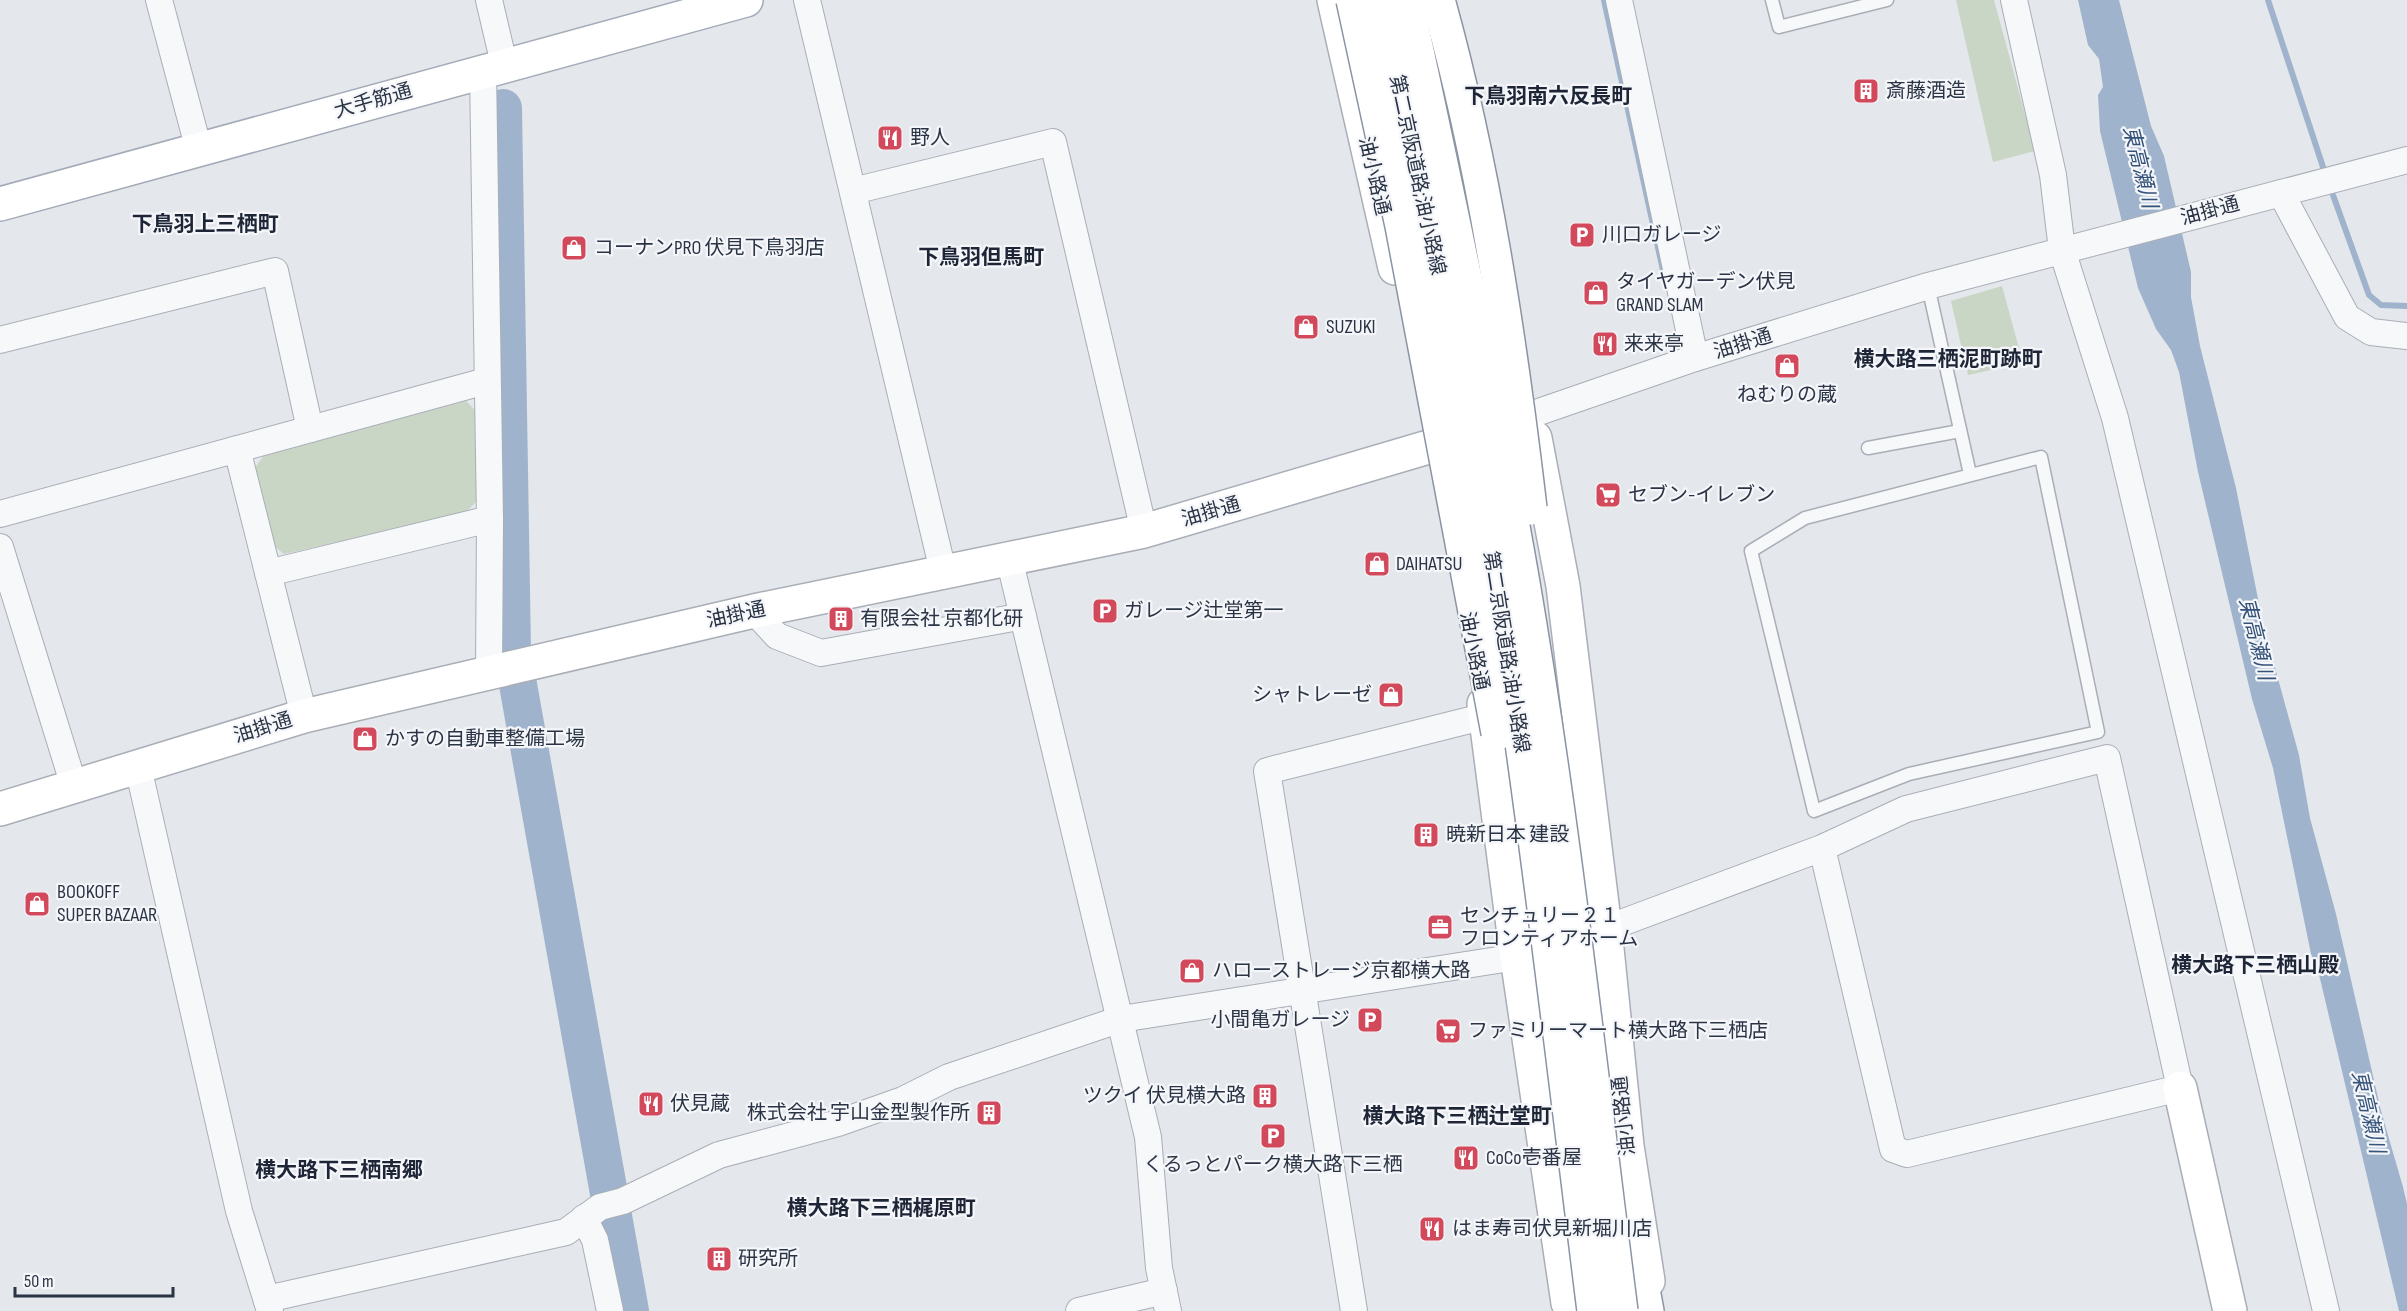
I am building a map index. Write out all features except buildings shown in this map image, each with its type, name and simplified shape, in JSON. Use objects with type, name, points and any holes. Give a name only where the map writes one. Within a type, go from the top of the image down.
[{"type":"main road","name":"大手筋通","points":[[0,204],[746,0]]},
{"type":"main road","name":"油小路通","points":[[1334,0],[1436,446],[1486,716],[1517,957],[1571,1311]]},
{"type":"main road","points":[[1353,0],[1402,226],[1500,745],[1571,1311]]},
{"type":"main road","name":"第二京阪道路;油小路線","points":[[1378,0],[1437,270],[1481,498],[1516,706],[1594,1311]]},
{"type":"main road","name":"第二京阪道路;油小路線","points":[[1406,0],[1472,304],[1523,584],[1548,744],[1621,1311]]},
{"type":"main road","name":"油小路通","points":[[1437,0],[1471,167],[1530,415],[1563,586],[1605,930],[1627,1146],[1652,1311]]},
{"type":"main road","points":[[1437,0],[1456,63],[1486,209],[1525,467],[1597,1043],[1647,1311]]},
{"type":"main road","name":"油掛通","points":[[0,809],[304,716],[506,667],[754,611],[1144,531],[1436,446],[1530,415]]},
{"type":"main road","points":[[2180,1088],[2230,1311]]},
{"type":"street","points":[[159,0],[200,150]]},
{"type":"street","points":[[489,0],[493,68],[486,381],[490,519],[506,667]]},
{"type":"street","points":[[807,0],[943,571]]},
{"type":"street","points":[[1619,0],[1695,358]]},
{"type":"street","points":[[2014,0],[2053,175],[2062,250],[2115,418],[2326,1311]]},
{"type":"street","points":[[853,191],[1053,142],[1144,531]]},
{"type":"street","name":"油掛通","points":[[1530,415],[1695,358],[1928,286],[2407,160]]},
{"type":"street","points":[[2282,193],[2347,317],[2371,332],[2407,336]]},
{"type":"street","points":[[0,340],[275,271],[310,429]]},
{"type":"street","points":[[0,514],[486,381]]},
{"type":"street","points":[[237,449],[304,716]]},
{"type":"street","points":[[268,573],[490,519]]},
{"type":"street","points":[[0,547],[74,786]]},
{"type":"street","points":[[1010,558],[1148,1137],[1166,1301],[1079,1311]]},
{"type":"street","points":[[754,611],[777,636],[821,653],[1023,616]]},
{"type":"street","points":[[1354,1311],[1304,989],[1267,771],[1486,716]]},
{"type":"street","points":[[138,767],[239,1211],[269,1305],[566,1232],[602,1208],[719,1155],[838,1123],[903,1100],[949,1077],[1121,1018],[1517,957],[1605,930],[1822,848],[1906,809],[2108,758],[2180,1088],[1907,1154],[1893,1149],[1822,848]]},
{"type":"street","points":[[602,1208],[595,1240],[610,1311]]},
{"type":"lane","points":[[1773,0],[1779,27],[1887,0]]},
{"type":"lane","points":[[1928,286],[1970,474]]},
{"type":"lane","points":[[1868,448],[1960,431]]},
{"type":"lane","points":[[2041,457],[2098,732],[1909,774],[1814,810],[1751,551],[1805,518],[1970,474],[2041,457]]},
{"type":"green space","points":[[1956,0],[1994,0],[2035,151],[1993,162]]},
{"type":"green space","points":[[2002,286],[2023,363],[1968,375],[1951,301]]},
{"type":"green space","points":[[466,401],[478,413],[478,500],[464,514],[284,554],[274,546],[255,468],[264,455]]},
{"type":"water","name":"東高瀬川","points":[[2078,0],[2119,0],[2151,126],[2164,156],[2191,272],[2191,297],[2200,346],[2236,488],[2263,624],[2299,755],[2310,818],[2336,914],[2381,1111],[2407,1204],[2407,1311],[2399,1311],[2317,966],[2311,954],[2273,768],[2252,699],[2198,472],[2179,372],[2171,350],[2156,329],[2138,288],[2100,131],[2098,95],[2103,87],[2099,59],[2088,45]]},
{"type":"waterway","points":[[1604,0],[1666,284]]},
{"type":"waterway","points":[[2268,0],[2324,170]]},
{"type":"waterway","points":[[503,108],[512,651],[630,1311]]},
{"type":"waterway","points":[[2333,195],[2369,295],[2381,305],[2407,306]]},
{"type":"place","name":"斎藤酒造","points":[[1866,91]]},
{"type":"place","name":"野人","points":[[890,138]]},
{"type":"place","name":"川口ガレージ","points":[[1582,235]]},
{"type":"place","name":"コーナンPRO 伏見下鳥羽店","points":[[574,248]]},
{"type":"place","name":"タイヤガーデン伏見 GRAND SLAM","points":[[1596,293]]},
{"type":"place","name":"SUZUKI","points":[[1306,327]]},
{"type":"place","name":"来来亭","points":[[1605,344]]},
{"type":"place","name":"ねむりの蔵","points":[[1787,366]]},
{"type":"place","name":"セブン-イレブン","points":[[1608,495]]},
{"type":"place","name":"DAIHATSU","points":[[1377,564]]},
{"type":"place","name":"ガレージ辻堂第一","points":[[1105,611]]},
{"type":"place","name":"有限会社 京都化研","points":[[841,619]]},
{"type":"place","name":"シャトレーゼ","points":[[1391,695]]},
{"type":"place","name":"かすの自動車整備工場","points":[[365,739]]},
{"type":"place","name":"暁新日本 建設","points":[[1426,835]]},
{"type":"place","name":"BOOKOFF SUPER BAZAAR","points":[[37,904]]},
{"type":"place","name":"センチュリー２１ フロンティアホーム","points":[[1440,927]]},
{"type":"place","name":"ハローストレージ京都横大路","points":[[1192,971]]},
{"type":"place","name":"小間亀ガレージ","points":[[1370,1020]]},
{"type":"place","name":"ファミリーマート横大路下三栖店","points":[[1448,1031]]},
{"type":"place","name":"ツクイ 伏見横大路","points":[[1265,1096]]},
{"type":"place","name":"伏見蔵","points":[[651,1104]]},
{"type":"place","name":"株式会社 宇山金型製作所","points":[[989,1113]]},
{"type":"place","name":"くるっとパーク横大路下三栖","points":[[1273,1136]]},
{"type":"place","name":"CoCo壱番屋","points":[[1466,1158]]},
{"type":"place","name":"はま寿司伏見新堀川店","points":[[1432,1229]]},
{"type":"place","name":"研究所","points":[[719,1259]]},
{"type":"district","name":"下鳥羽南六反長町","points":[[1548,96]]},
{"type":"district","name":"下鳥羽上三栖町","points":[[205,224]]},
{"type":"district","name":"下鳥羽但馬町","points":[[981,257]]},
{"type":"district","name":"横大路三栖泥町跡町","points":[[1948,359]]},
{"type":"district","name":"横大路下三栖山殿","points":[[2255,965]]},
{"type":"district","name":"横大路下三栖辻堂町","points":[[1457,1116]]},
{"type":"district","name":"横大路下三栖南郷","points":[[339,1170]]},
{"type":"district","name":"横大路下三栖梶原町","points":[[881,1208]]}]
